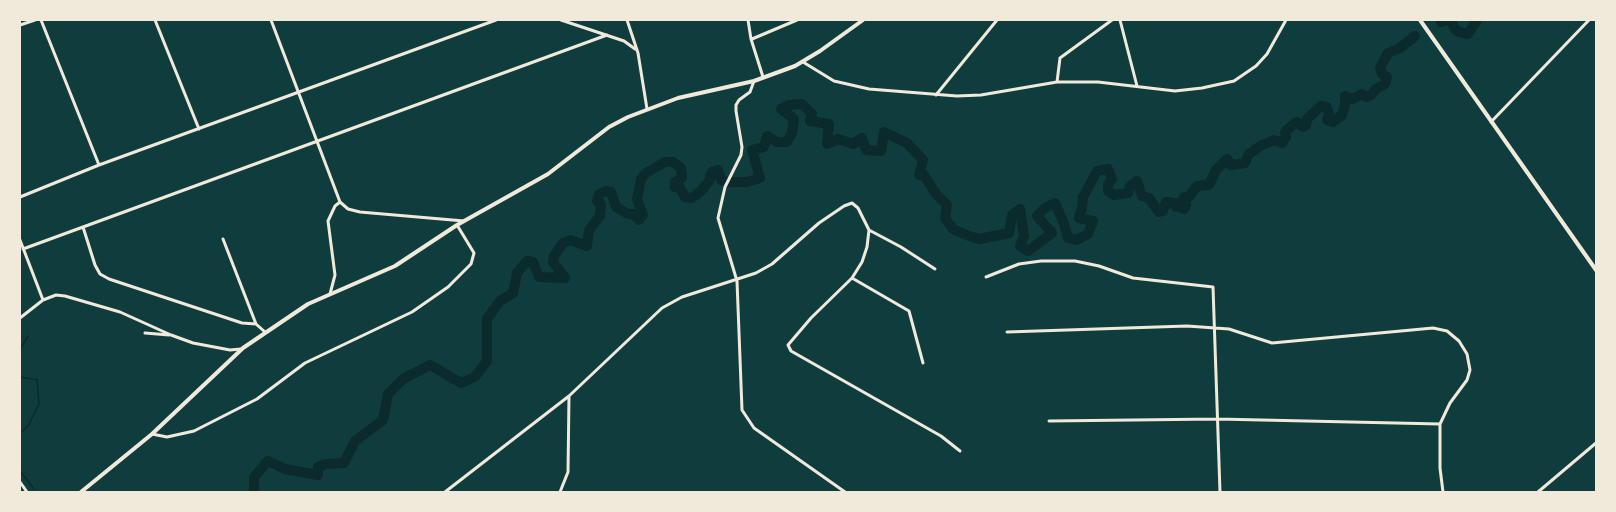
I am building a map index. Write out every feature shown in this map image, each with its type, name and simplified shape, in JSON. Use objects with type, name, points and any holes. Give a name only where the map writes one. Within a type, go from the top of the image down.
[{"type":"street","points":[[20,25],[35,20]]},
{"type":"street","points":[[41,20],[99,165]]},
{"type":"street","points":[[155,20],[199,129]]},
{"type":"street","points":[[271,20],[340,202],[348,209],[360,212],[465,221]]},
{"type":"street","points":[[20,197],[99,165],[496,20]]},
{"type":"street","points":[[561,20],[633,45],[638,53]]},
{"type":"street","points":[[627,20],[638,53],[647,109]]},
{"type":"street","points":[[748,20],[751,39],[763,77]]},
{"type":"street","points":[[751,39],[797,20]]},
{"type":"street","points":[[81,492],[152,434],[243,348],[308,304],[394,266],[457,225],[548,174],[609,127],[647,109],[678,98],[754,81],[803,62],[863,20]]},
{"type":"street","points":[[936,95],[997,20]]},
{"type":"street","points":[[1057,82],[1060,58],[1112,20]]},
{"type":"street","points":[[1120,20],[1137,86]]},
{"type":"street","points":[[803,62],[834,81],[869,88],[936,95],[981,95],[1057,82],[1098,82],[1174,91],[1234,81],[1256,66],[1267,54],[1286,20]]},
{"type":"street","points":[[1420,20],[1596,270]]},
{"type":"street","points":[[1491,122],[1589,20]]},
{"type":"street","points":[[23,249],[607,35]]},
{"type":"street","points":[[754,81],[750,92],[736,105],[741,155],[725,187],[718,218],[737,281],[742,410],[754,428],[845,492]]},
{"type":"street","points":[[330,295],[334,275],[328,221],[335,206],[340,202]]},
{"type":"street","points":[[445,492],[568,396],[662,308],[682,297],[756,273],[772,264],[819,223],[852,203],[858,208],[869,230],[862,262],[852,278],[788,345],[791,351],[941,436],[960,451]]},
{"type":"street","points":[[152,434],[167,437],[194,431],[257,399],[305,363],[412,312],[448,287],[471,264],[474,253],[457,225]]},
{"type":"street","points":[[83,227],[100,274],[231,320],[256,324]]},
{"type":"street","points":[[869,230],[935,269]]},
{"type":"street","points":[[223,239],[256,324],[265,332]]},
{"type":"street","points":[[20,240],[44,300]]},
{"type":"street","points":[[986,278],[1019,264],[1041,261],[1075,261],[1099,266],[1132,278],[1214,287],[1220,492]]},
{"type":"street","points":[[852,278],[909,310],[922,363]]},
{"type":"street","points":[[20,318],[44,300],[56,295],[65,296],[120,312],[192,343],[230,350],[243,348]]},
{"type":"street","points":[[1007,332],[1187,326],[1229,329],[1272,343],[1433,328],[1447,331],[1459,341],[1467,354],[1470,370],[1467,380],[1450,403],[1440,424],[1440,468],[1443,492]]},
{"type":"street","points":[[145,333],[171,335]]},
{"type":"street","points":[[560,492],[568,472],[568,396]]},
{"type":"street","points":[[1049,421],[1217,419],[1440,424]]},
{"type":"street","points":[[1539,492],[1596,443]]},
{"type":"street","points":[[20,482],[27,492]]},
{"type":"waterway","points":[[1441,22],[1447,20],[1459,32],[1468,34],[1477,20]]},
{"type":"waterway","points":[[254,492],[254,477],[268,461],[285,469],[318,475],[318,467],[344,463],[355,441],[383,420],[388,394],[403,379],[430,365],[461,383],[475,377],[487,361],[487,319],[500,301],[513,293],[517,273],[527,261],[533,262],[539,277],[565,278],[553,262],[554,256],[563,243],[570,240],[587,246],[589,230],[600,216],[601,204],[597,201],[599,194],[606,191],[611,192],[616,207],[628,214],[633,214],[639,220],[643,215],[637,199],[641,179],[646,173],[665,162],[673,162],[681,168],[682,178],[675,182],[675,187],[680,188],[685,197],[692,198],[701,191],[710,180],[712,172],[718,170],[721,180],[726,182],[747,182],[760,178],[752,150],[764,147],[767,136],[777,142],[787,142],[792,133],[794,119],[781,109],[789,105],[802,104],[812,114],[810,121],[829,124],[827,144],[838,139],[853,144],[862,138],[866,150],[881,151],[884,132],[907,143],[923,160],[919,175],[924,175],[936,194],[947,205],[945,218],[953,229],[979,239],[1009,233],[1012,215],[1020,209],[1024,236],[1020,246],[1028,251],[1052,233],[1037,216],[1045,208],[1055,203],[1068,238],[1076,240],[1088,234],[1093,221],[1079,218],[1083,197],[1097,171],[1108,169],[1112,179],[1108,185],[1108,191],[1114,195],[1128,193],[1130,186],[1137,181],[1142,196],[1149,198],[1159,212],[1163,211],[1166,202],[1174,203],[1176,207],[1184,209],[1186,205],[1182,201],[1184,197],[1189,197],[1197,186],[1209,185],[1216,170],[1227,159],[1231,165],[1245,163],[1248,155],[1260,146],[1274,140],[1282,143],[1286,137],[1285,132],[1297,122],[1303,127],[1306,125],[1307,119],[1321,106],[1327,107],[1329,114],[1327,120],[1333,122],[1342,115],[1345,96],[1353,99],[1362,94],[1366,97],[1371,95],[1386,82],[1387,77],[1382,74],[1380,68],[1388,53],[1400,48],[1415,36]]},
{"type":"waterway","points":[[20,349],[28,336]]},
{"type":"waterway","points":[[20,377],[37,380],[39,404],[28,426],[20,433]]},
{"type":"waterway","points":[[20,471],[34,489]]}]
